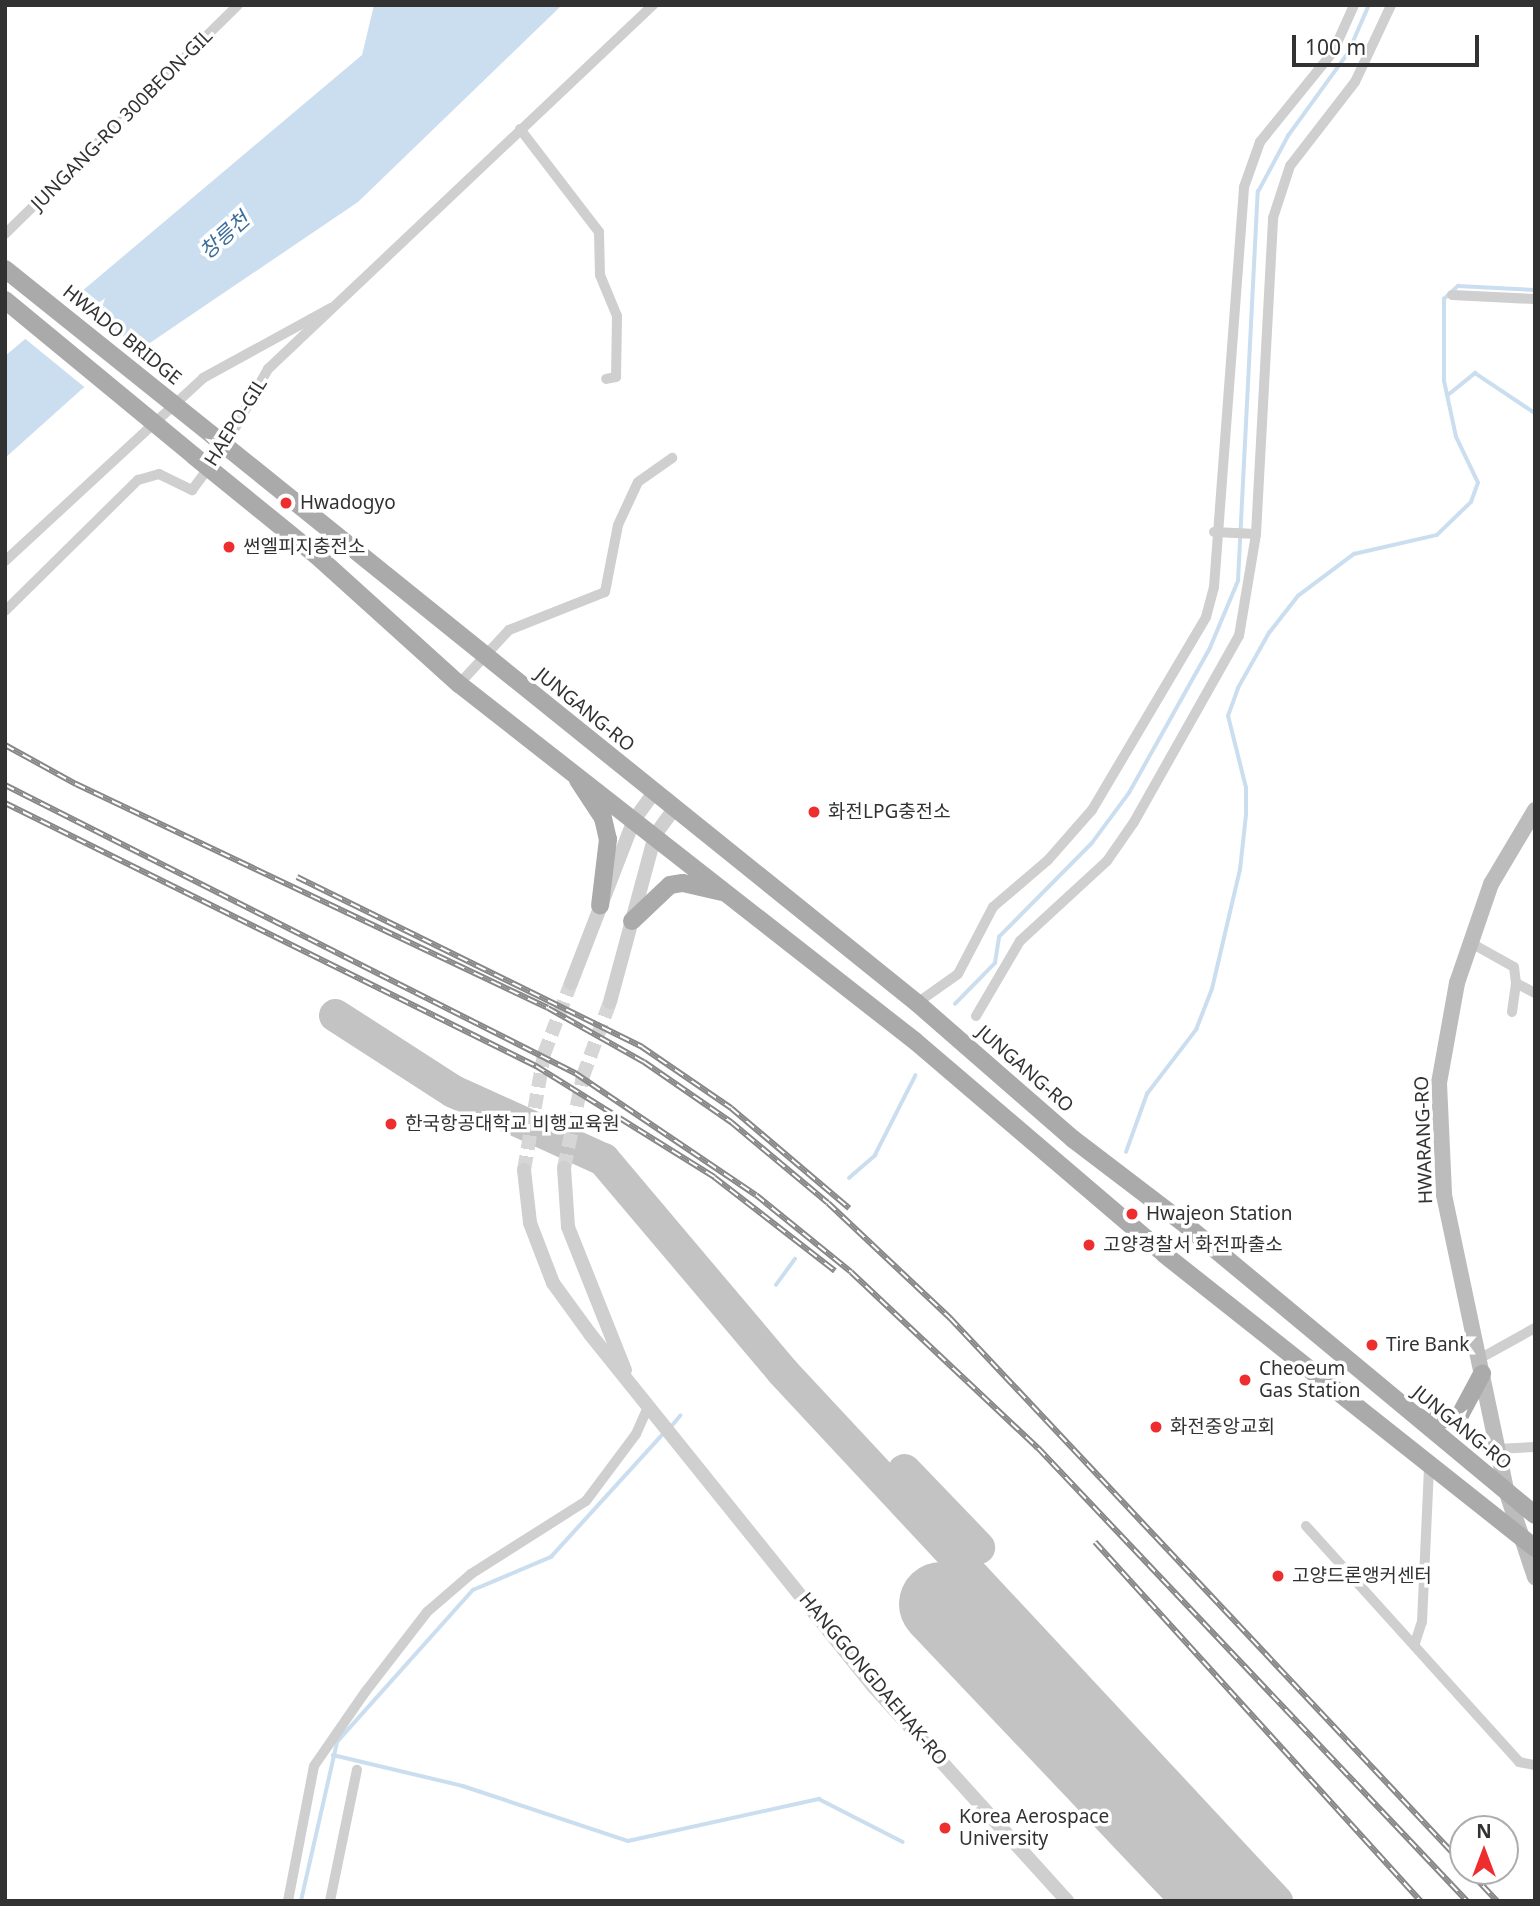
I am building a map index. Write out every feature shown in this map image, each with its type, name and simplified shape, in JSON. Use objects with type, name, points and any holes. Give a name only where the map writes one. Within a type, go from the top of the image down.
[{"type":"main road","name":"HWADO BRIDGE","points":[[5,269],[219,440]]},
{"type":"main road","points":[[5,300],[202,461],[459,684],[568,766],[730,895],[1429,1465],[1516,1529],[1535,1548]]},
{"type":"main road","name":"JUNGANG-RO","points":[[219,440],[653,794],[917,1003],[1073,1139],[1187,1226],[1535,1515]]},
{"type":"main road","points":[[568,766],[605,829],[600,906]]},
{"type":"main road","name":"HWARANG-RO","points":[[1535,810],[1491,884],[1457,984],[1439,1083],[1444,1195],[1506,1490],[1516,1529],[1535,1577]]},
{"type":"main road","points":[[632,921],[670,885],[697,884],[730,895]]},
{"type":"main road","points":[[1406,1409],[1427,1422],[1453,1419],[1466,1409],[1480,1366]]},
{"type":"street","name":"JUNGANG-RO 300BEON-GIL","points":[[5,234],[238,5]]},
{"type":"street","name":"HAEPO-GIL","points":[[5,611],[138,480],[159,474],[192,490],[202,461],[268,369],[349,298],[520,129],[653,5]]},
{"type":"street","points":[[917,1003],[958,974],[993,907],[1048,860],[1092,810],[1206,617],[1214,587],[1214,532],[1244,187],[1260,142],[1333,52],[1354,5]]},
{"type":"street","points":[[976,1016],[1020,941],[1107,861],[1134,822],[1239,636],[1256,534],[1273,218],[1290,166],[1355,82],[1391,5]]},
{"type":"street","points":[[520,129],[599,232],[600,275],[617,316],[616,377],[606,379]]},
{"type":"street","points":[[1452,295],[1535,299]]},
{"type":"street","points":[[5,561],[203,378],[349,298]]},
{"type":"street","points":[[459,684],[509,630],[605,592],[618,525],[638,482],[673,458]]},
{"type":"street","points":[[1214,532],[1256,534]]},
{"type":"street","points":[[571,984],[634,820],[653,794]]},
{"type":"street","points":[[610,1002],[655,835],[674,809]]},
{"type":"street","points":[[1471,943],[1514,967],[1516,984],[1512,1012]]},
{"type":"street","points":[[1516,984],[1535,993]]},
{"type":"street","points":[[564,1168],[568,1227],[634,1390]]},
{"type":"street","points":[[288,1901],[314,1766],[366,1691],[427,1612],[471,1574],[586,1501],[652,1412],[553,1283],[530,1223],[524,1170]]},
{"type":"street","points":[[1480,1366],[1535,1328]]},
{"type":"street","name":"HANGGONGDAEHAK-RO","points":[[652,1412],[873,1686],[1068,1901]]},
{"type":"street","points":[[1497,1449],[1535,1447]]},
{"type":"street","points":[[1415,1643],[1422,1622],[1429,1465]]},
{"type":"street","points":[[1306,1526],[1415,1643],[1519,1762],[1535,1765]]},
{"type":"street","points":[[330,1901],[357,1770]]},
{"type":"water","name":"창릉천","points":[[374,5],[562,5],[358,202],[82,389],[5,458],[5,356],[362,55]]},
{"type":"pier","points":[[72,295],[143,352],[88,390],[23,337]]},
{"type":"waterway","points":[[955,1004],[995,963],[999,937],[1092,843],[1129,793],[1210,648],[1238,581],[1258,192],[1288,136],[1348,53],[1369,5]]},
{"type":"waterway","points":[[1126,1152],[1147,1094],[1196,1030],[1212,989],[1240,870],[1246,815],[1246,788],[1228,716],[1238,688],[1269,633],[1298,596],[1354,554],[1437,535],[1471,502],[1478,483],[1456,437],[1444,381],[1444,299],[1458,286],[1535,290]]},
{"type":"waterway","points":[[1448,395],[1475,373],[1535,413]]},
{"type":"waterway","points":[[849,1178],[875,1155],[915,1076]]},
{"type":"waterway","points":[[776,1285],[795,1259]]},
{"type":"waterway","points":[[670,1428],[680,1416]]},
{"type":"waterway","points":[[301,1901],[337,1742],[473,1590],[551,1557],[664,1433]]},
{"type":"waterway","points":[[333,1755],[463,1786],[628,1841],[819,1799],[903,1842]]},
{"type":"taxiway","points":[[335,1015],[453,1091],[603,1159],[782,1371],[1276,1901]]},
{"type":"taxiway","points":[[904,1470],[978,1547]]},
{"type":"runway","points":[[941,1604],[1223,1901]]},
{"type":"tunnel","points":[[524,1170],[544,1054],[571,983]]},
{"type":"tunnel","points":[[564,1168],[583,1076],[610,1002]]},
{"type":"railway","points":[[5,745],[76,784],[548,1008],[644,1062],[731,1122],[828,1203],[950,1318],[1449,1849]]},
{"type":"railway","points":[[5,785],[575,1073],[756,1195],[851,1272],[1038,1448],[1467,1901]]},
{"type":"railway","points":[[5,803],[536,1066],[714,1177],[835,1271]]},
{"type":"railway","points":[[297,877],[642,1047],[731,1108],[849,1208]]},
{"type":"railway","points":[[1095,1542],[1421,1901]]},
{"type":"railway","points":[[1482,1885],[1497,1901]]},
{"type":"place","name":"Hwadogyo","points":[[286,503]]},
{"type":"place","name":"썬엘피지충전소","points":[[229,547]]},
{"type":"place","name":"화전LPG충전소","points":[[814,812]]},
{"type":"place","name":"한국항공대학교 비행교육원","points":[[391,1124]]},
{"type":"place","name":"Hwajeon Station","points":[[1132,1214]]},
{"type":"place","name":"고양경찰서 화전파출소","points":[[1089,1245]]},
{"type":"place","name":"Tire Bank","points":[[1372,1345]]},
{"type":"place","name":"Cheoeum Gas Station","points":[[1245,1380]]},
{"type":"place","name":"화전중앙교회","points":[[1156,1427]]},
{"type":"place","name":"고양드론앵커센터","points":[[1278,1576]]},
{"type":"place","name":"Korea Aerospace University","points":[[945,1828]]}]
